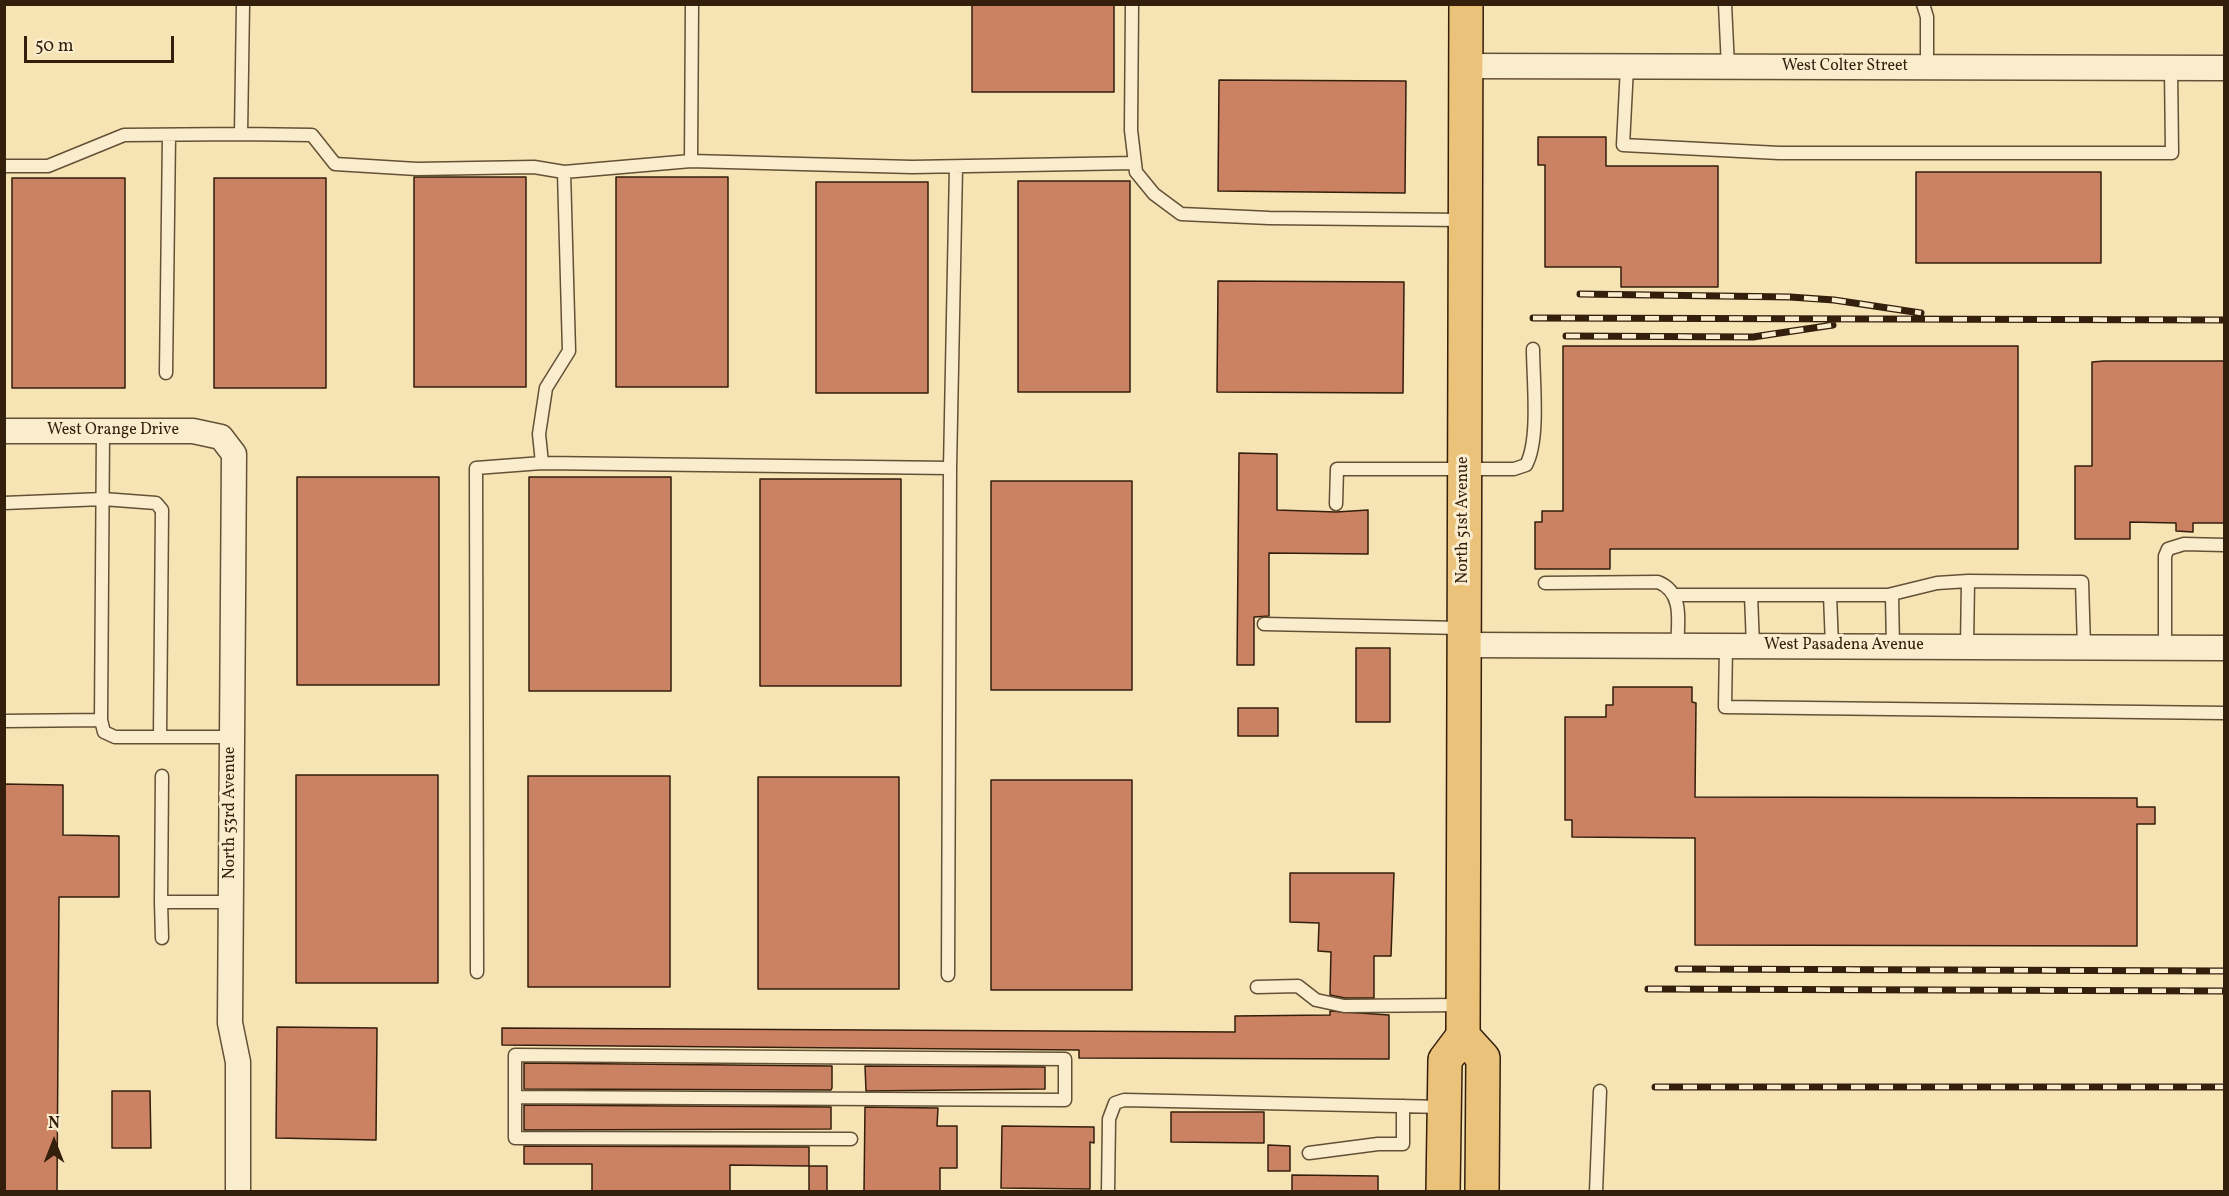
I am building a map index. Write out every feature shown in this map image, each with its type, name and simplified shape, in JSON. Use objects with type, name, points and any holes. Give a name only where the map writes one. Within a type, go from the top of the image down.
[{"type":"main road","name":"North 51st Avenue","points":[[1463,1021],[1466,4]]},
{"type":"main road","points":[[1443,1191],[1445,1060],[1463,1021]]},
{"type":"main road","points":[[1463,1021],[1483,1058],[1482,1191]]},
{"type":"street","name":"West Colter Street","points":[[1466,66],[2224,68]]},
{"type":"street","name":"West Orange Drive","points":[[4,432],[192,431],[221,437]]},
{"type":"street","name":"North 53rd Avenue","points":[[221,437],[234,454],[230,1023],[237,1062],[238,1191]]},
{"type":"street","name":"West Pasadena Avenue","points":[[1463,637],[1677,646],[2224,648]]},
{"type":"lane","points":[[242,134],[243,4]]},
{"type":"lane","points":[[692,4],[692,161]]},
{"type":"lane","points":[[1132,4],[1131,130],[1136,172],[1154,194],[1182,214],[1269,218],[1465,220]]},
{"type":"lane","points":[[1725,4],[1728,67]]},
{"type":"lane","points":[[1923,4],[1927,17],[1927,68]]},
{"type":"lane","points":[[1627,67],[1623,145],[1779,153],[1926,154],[2172,153],[2171,68]]},
{"type":"lane","points":[[4,166],[48,166],[124,135],[242,134],[312,135],[335,164],[417,169],[534,167],[564,172],[692,161],[956,167],[1135,163]]},
{"type":"lane","points":[[166,373],[169,135]]},
{"type":"lane","points":[[948,975],[950,468],[956,167]]},
{"type":"lane","points":[[543,463],[539,434],[546,388],[569,351],[564,172]]},
{"type":"lane","points":[[1336,504],[1337,469],[1514,469],[1521,467],[1528,460],[1533,428],[1533,349]]},
{"type":"lane","points":[[103,431],[100,720],[104,732],[115,737],[232,737]]},
{"type":"lane","points":[[477,972],[476,468],[543,463],[950,468]]},
{"type":"lane","points":[[4,503],[103,499],[156,503],[162,510],[160,736]]},
{"type":"lane","points":[[2165,648],[2165,556],[2168,549],[2184,544],[2224,545]]},
{"type":"lane","points":[[1967,647],[1968,581]]},
{"type":"lane","points":[[1545,583],[1658,582],[1669,586],[1675,595],[1677,646]]},
{"type":"lane","points":[[1675,595],[1892,595],[1937,583],[2082,582],[2084,647]]},
{"type":"lane","points":[[1751,595],[1753,646]]},
{"type":"lane","points":[[1830,595],[1832,646]]},
{"type":"lane","points":[[1892,595],[1893,647]]},
{"type":"lane","points":[[1264,624],[1463,637]]},
{"type":"lane","points":[[1726,646],[1725,707],[2224,713]]},
{"type":"lane","points":[[4,721],[100,720]]},
{"type":"lane","points":[[162,776],[162,938]]},
{"type":"lane","points":[[161,902],[231,902]]},
{"type":"lane","points":[[1257,987],[1298,986],[1316,1000],[1344,1006],[1463,1021]]},
{"type":"lane","points":[[514,1097],[1065,1100],[1065,1059],[515,1055],[514,1097],[514,1138],[851,1139]]},
{"type":"lane","points":[[1596,1191],[1600,1091]]},
{"type":"lane","points":[[1108,1191],[1109,1119],[1115,1103],[1124,1100],[1445,1107]]},
{"type":"lane","points":[[1309,1153],[1378,1144],[1403,1144],[1403,1106]]},
{"type":"building","points":[[972,4],[1114,4],[1114,92],[972,92]]},
{"type":"building","points":[[1219,80],[1406,81],[1405,193],[1218,191]]},
{"type":"building","points":[[1538,137],[1606,137],[1606,166],[1718,166],[1718,287],[1621,287],[1621,267],[1545,267],[1545,165],[1538,165]]},
{"type":"building","points":[[1916,172],[2101,172],[2101,263],[1916,263]]},
{"type":"building","points":[[414,177],[526,177],[526,387],[414,387]]},
{"type":"building","points":[[616,177],[728,177],[728,387],[616,387]]},
{"type":"building","points":[[12,178],[125,178],[125,388],[12,388]]},
{"type":"building","points":[[214,178],[326,178],[326,388],[214,388]]},
{"type":"building","points":[[1018,181],[1130,181],[1130,392],[1018,392]]},
{"type":"building","points":[[816,182],[928,182],[928,393],[816,393]]},
{"type":"building","points":[[1218,281],[1404,282],[1403,393],[1217,392]]},
{"type":"building","points":[[1563,346],[2018,346],[2018,549],[1610,549],[1610,569],[1535,569],[1535,522],[1542,522],[1542,511],[1563,511]]},
{"type":"building","points":[[2224,361],[2224,523],[2193,523],[2193,532],[2176,531],[2176,523],[2130,522],[2130,539],[2075,539],[2075,466],[2092,466],[2092,362]]},
{"type":"building","points":[[1239,453],[1277,454],[1277,510],[1336,512],[1368,510],[1368,554],[1269,553],[1269,616],[1254,617],[1254,665],[1237,665]]},
{"type":"building","points":[[297,477],[439,477],[439,685],[297,685]]},
{"type":"building","points":[[529,477],[671,477],[671,691],[529,691]]},
{"type":"building","points":[[760,479],[901,479],[901,686],[760,686]]},
{"type":"building","points":[[991,481],[1132,481],[1132,690],[991,690]]},
{"type":"building","points":[[1356,648],[1390,648],[1390,722],[1356,722]]},
{"type":"building","points":[[1613,687],[1692,687],[1692,702],[1696,703],[1695,797],[2137,798],[2137,807],[2155,807],[2155,824],[2137,824],[2137,946],[1695,945],[1695,838],[1572,837],[1572,820],[1565,820],[1565,717],[1606,717],[1606,705],[1613,705]]},
{"type":"building","points":[[1238,708],[1278,708],[1278,736],[1238,736]]},
{"type":"building","points":[[296,775],[438,775],[438,983],[296,983]]},
{"type":"building","points":[[528,776],[670,776],[670,987],[528,987]]},
{"type":"building","points":[[758,777],[899,777],[899,989],[758,989]]},
{"type":"building","points":[[991,780],[1132,780],[1132,990],[991,990]]},
{"type":"building","points":[[4,784],[63,785],[63,835],[119,836],[119,897],[59,897],[57,1191],[4,1191]]},
{"type":"building","points":[[1290,873],[1394,873],[1391,956],[1374,956],[1374,998],[1345,998],[1330,995],[1331,952],[1318,951],[1319,923],[1290,922]]},
{"type":"building","points":[[1330,1011],[1389,1015],[1389,1059],[1079,1058],[1079,1050],[502,1045],[502,1028],[1235,1032],[1235,1016],[1330,1015]]},
{"type":"building","points":[[277,1027],[377,1028],[376,1140],[276,1138]]},
{"type":"building","points":[[524,1063],[832,1066],[832,1088],[831,1090],[524,1089]]},
{"type":"building","points":[[865,1066],[1045,1067],[1045,1089],[866,1091]]},
{"type":"building","points":[[112,1091],[150,1091],[151,1148],[112,1148]]},
{"type":"building","points":[[524,1105],[831,1107],[831,1129],[524,1130]]},
{"type":"building","points":[[865,1107],[938,1108],[937,1126],[957,1126],[957,1168],[940,1168],[940,1191],[864,1191]]},
{"type":"building","points":[[1171,1112],[1264,1112],[1264,1143],[1171,1142]]},
{"type":"building","points":[[1002,1126],[1094,1127],[1094,1143],[1090,1142],[1090,1189],[1001,1188]]},
{"type":"building","points":[[1268,1145],[1290,1146],[1290,1171],[1268,1171]]},
{"type":"building","points":[[524,1146],[809,1147],[809,1166],[730,1165],[730,1191],[592,1191],[592,1164],[524,1164]]},
{"type":"building","points":[[809,1166],[827,1166],[827,1191],[809,1191]]},
{"type":"building","points":[[1292,1175],[1378,1176],[1378,1191],[1292,1191]]},
{"type":"railway","points":[[1580,294],[1790,297],[1834,300],[1921,313]]},
{"type":"railway","points":[[1533,318],[2224,320]]},
{"type":"railway","points":[[1566,336],[1753,337],[1833,325]]},
{"type":"railway","points":[[1678,969],[2224,971]]},
{"type":"railway","points":[[1648,989],[2224,991]]},
{"type":"railway","points":[[1655,1087],[2224,1087]]}]
